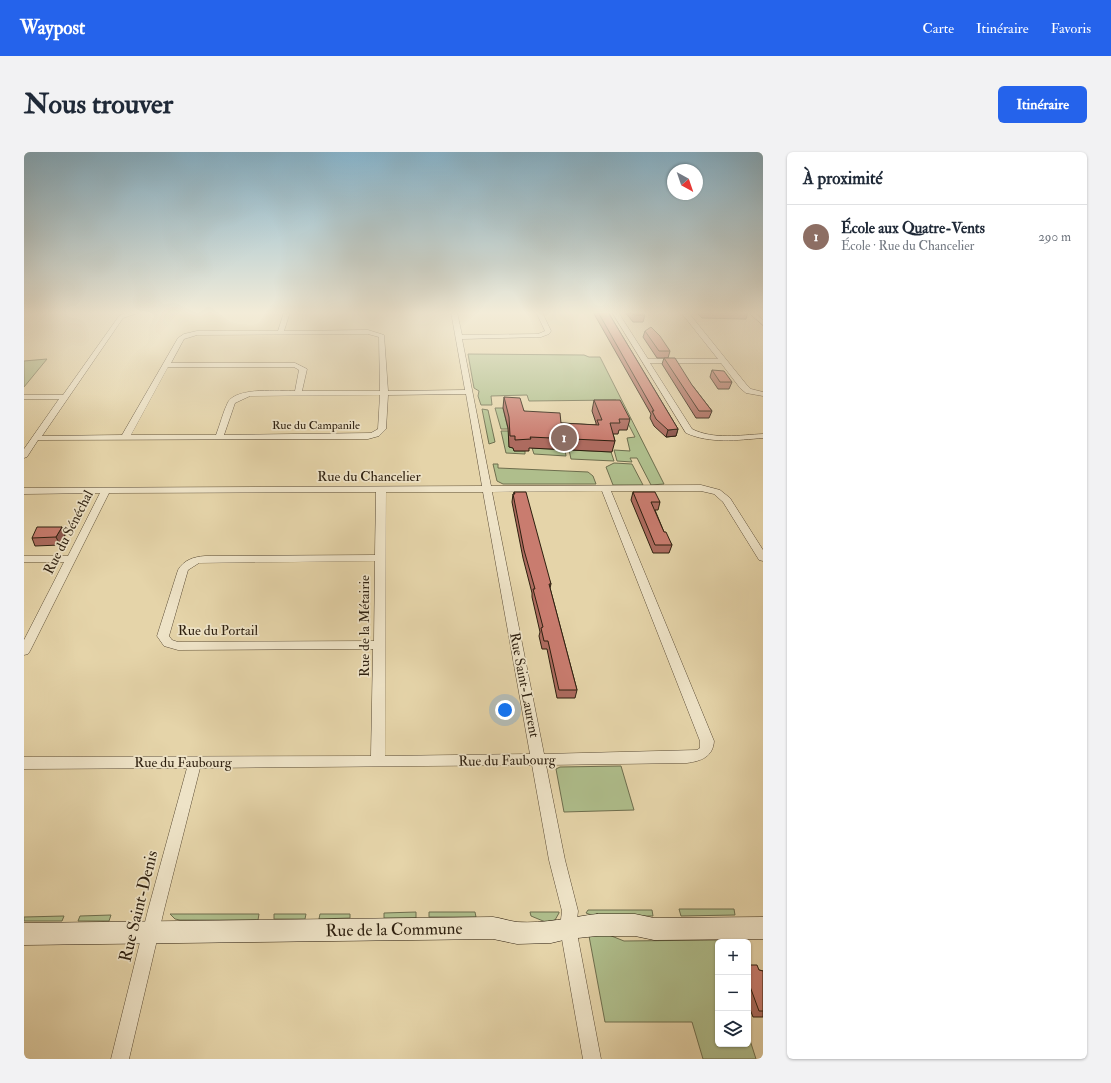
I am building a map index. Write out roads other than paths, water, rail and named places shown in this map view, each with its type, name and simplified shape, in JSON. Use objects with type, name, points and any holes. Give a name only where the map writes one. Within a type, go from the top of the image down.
[{"type":"street","points":[[24,455],[95,354]]},
{"type":"street","name":"Rue du Campanile","points":[[125,438],[173,354]]},
{"type":"street","name":"Rue du Campanile","points":[[35,438],[371,436],[380,432],[382,429],[384,393],[383,354]]},
{"type":"street","name":"Rue Saint-Laurent","points":[[462,354],[557,860],[570,911],[568,928],[592,1059]]},
{"type":"street","points":[[641,354],[685,426],[692,433],[708,437],[763,436]]},
{"type":"street","points":[[717,354],[745,389],[763,394]]},
{"type":"street","points":[[645,361],[722,361]]},
{"type":"street","points":[[167,365],[294,365],[303,369],[298,394]]},
{"type":"street","points":[[219,438],[232,402],[250,394],[470,392]]},
{"type":"street","points":[[24,397],[65,397]]},
{"type":"street","name":"Rue du Chancelier","points":[[24,492],[701,488],[715,491],[724,496],[730,503],[763,558]]},
{"type":"street","name":"Rue du Faubourg","points":[[24,763],[539,759],[696,756],[704,753],[707,746],[707,741],[606,489]]},
{"type":"street","name":"Rue de la Métairie","points":[[378,761],[378,645],[381,490]]},
{"type":"street","name":"Rue du Sénéchal","points":[[24,651],[106,491]]},
{"type":"street","name":"Rue du Portail","points":[[378,645],[181,646],[171,645],[163,636],[183,570],[187,565],[194,561],[205,559],[379,558]]},
{"type":"street","points":[[24,559],[70,559]]},
{"type":"street","name":"Rue Saint-Denis","points":[[120,1059],[156,910],[195,762]]},
{"type":"street","name":"Rue de la Commune","points":[[24,934],[493,928],[517,933],[549,932],[568,928],[597,925],[635,925],[654,929],[763,928]]},
{"type":"place","name":"École aux Quatre-Vents","points":[[564,438]]}]
